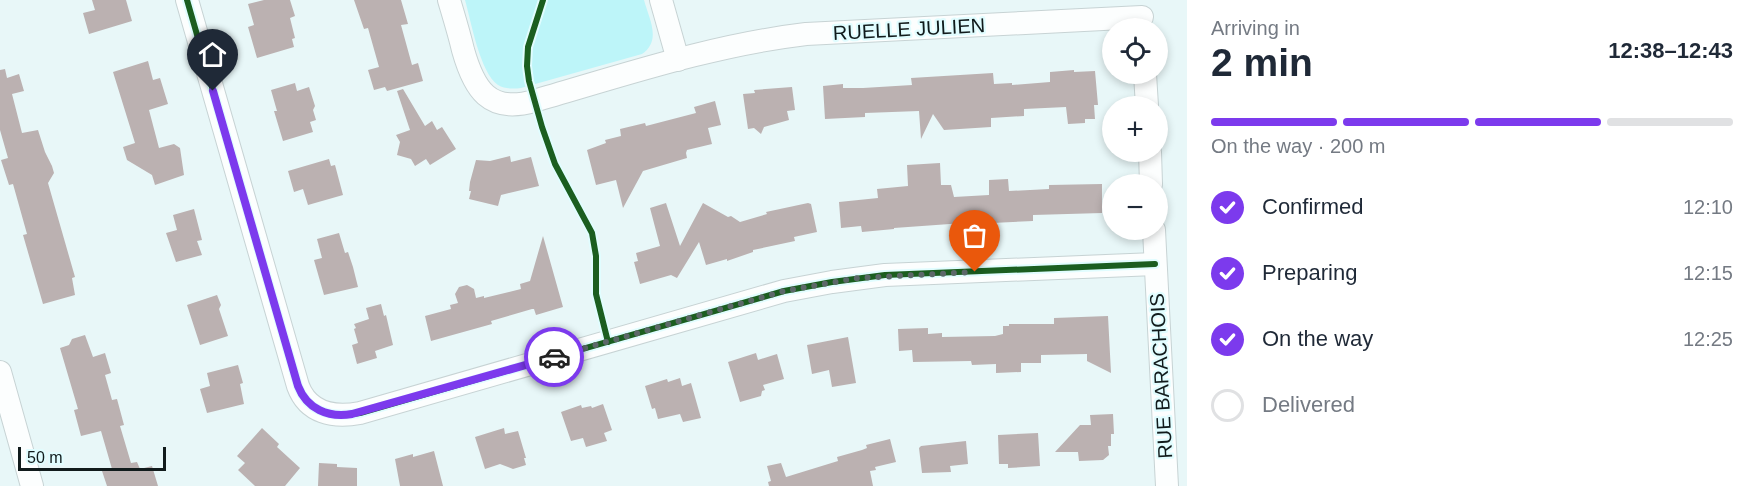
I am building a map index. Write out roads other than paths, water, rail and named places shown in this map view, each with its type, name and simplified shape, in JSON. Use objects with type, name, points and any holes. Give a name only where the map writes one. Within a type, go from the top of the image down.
[{"type":"street","points":[[187,0],[298,386],[307,402],[326,413],[340,416],[360,412],[784,291],[810,286],[885,275],[1155,264]]},
{"type":"street","name":"RUELLE JULIEN","points":[[449,0],[473,79],[486,96],[500,103],[525,104],[737,44],[806,34],[1142,15]]},
{"type":"street","points":[[661,0],[678,60]]},
{"type":"street","name":"RUE BARACHOIS","points":[[1154,240],[1167,486]]},
{"type":"street","points":[[0,372],[32,486]]}]
